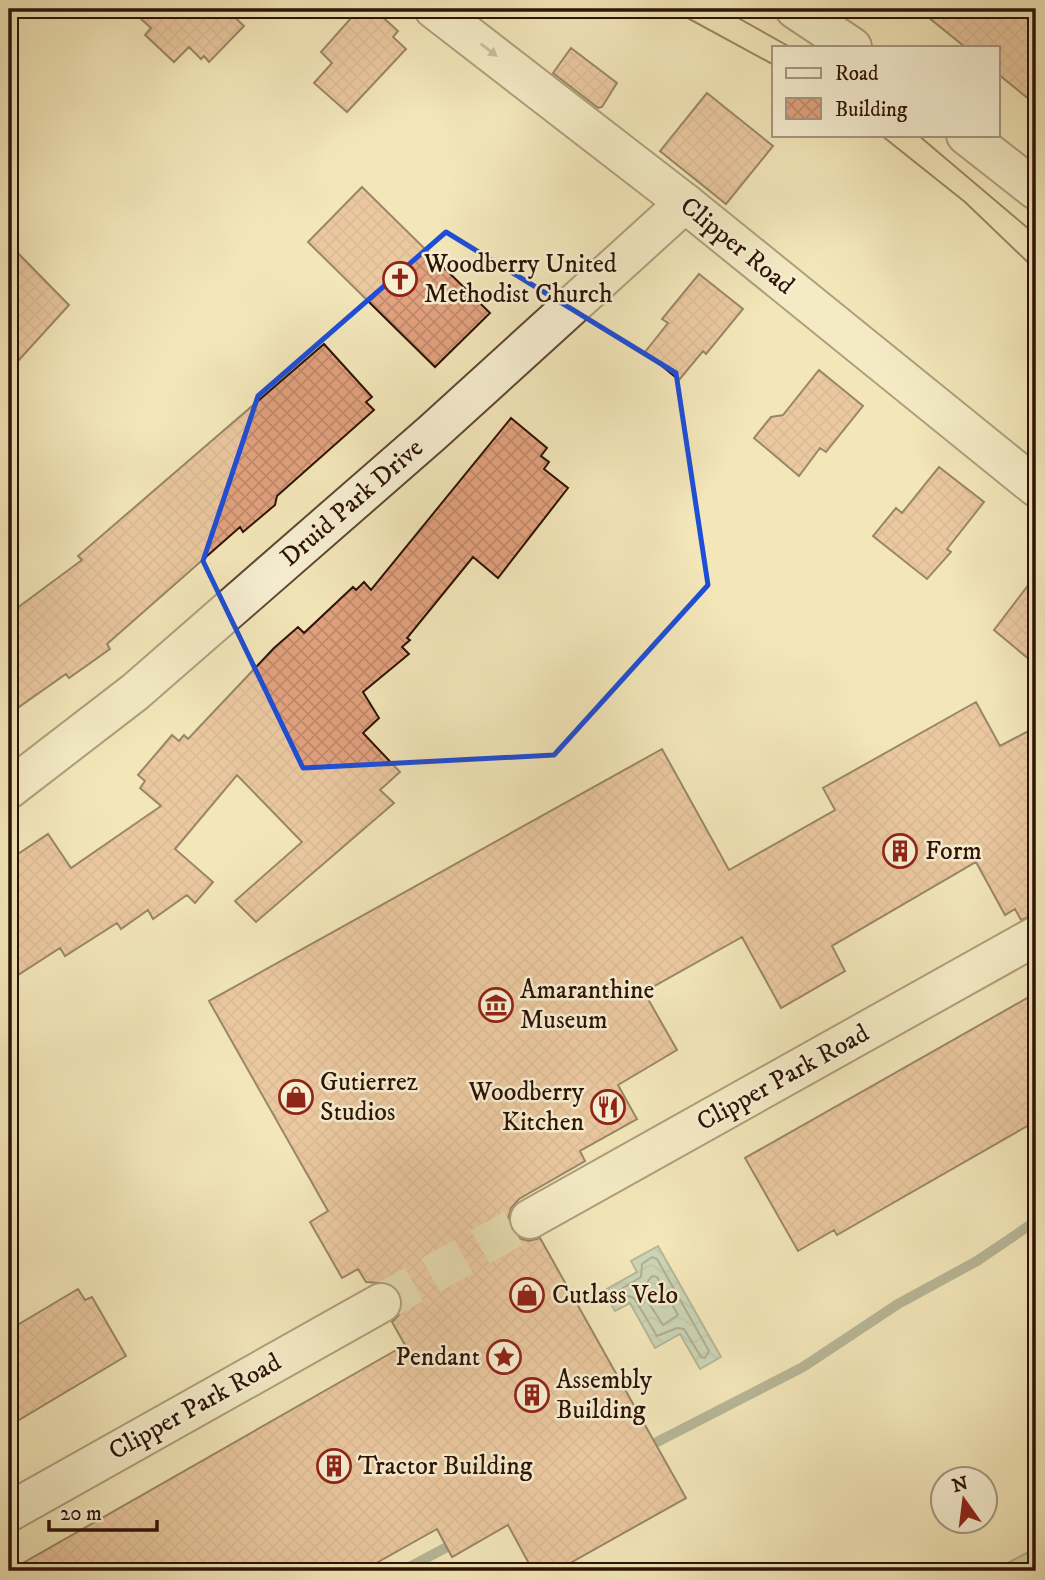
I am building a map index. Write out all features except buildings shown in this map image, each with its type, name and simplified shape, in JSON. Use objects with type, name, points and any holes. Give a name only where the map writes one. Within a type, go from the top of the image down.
[{"type":"street","name":"Clipper Road","points":[[434,9],[685,203],[1036,487]]},
{"type":"street","points":[[795,9],[850,46]]},
{"type":"street","points":[[967,136],[1036,190]]},
{"type":"street","name":"Druid Park Drive","points":[[9,789],[146,683],[432,433],[685,203]]},
{"type":"street","name":"Clipper Park Road","points":[[530,1219],[1036,936]]},
{"type":"street","name":"Clipper Park Road","points":[[12,1502],[381,1303]]},
{"type":"highlighted area","points":[[446,232],[676,373],[708,585],[554,755],[303,768],[203,561],[258,396]]},
{"type":"green space","points":[[1036,1548],[1036,1571],[993,1571]]},
{"type":"water","points":[[658,1246],[721,1357],[700,1369],[680,1334],[655,1348],[630,1303],[615,1311],[603,1291],[637,1272],[631,1261]]},
{"type":"waterway","points":[[655,1443],[803,1367],[898,1304],[977,1261],[1036,1221]]},
{"type":"waterway","points":[[402,1571],[447,1547]]},
{"type":"tunnel","points":[[381,1303],[530,1219]]},
{"type":"tram line","points":[[671,9],[772,64]]},
{"type":"tram line","points":[[722,9],[788,46]]},
{"type":"tram line","points":[[882,136],[965,202],[1036,270]]},
{"type":"tram line","points":[[919,136],[1036,235]]},
{"type":"place","name":"Woodberry United Methodist Church","points":[[400,279]]},
{"type":"place","name":"Form","points":[[900,851]]},
{"type":"place","name":"Amaranthine Museum","points":[[496,1005]]},
{"type":"place","name":"Gutierrez Studios","points":[[296,1097]]},
{"type":"place","name":"Woodberry Kitchen","points":[[608,1107]]},
{"type":"place","name":"Cutlass Velo","points":[[527,1295]]},
{"type":"place","name":"Pendant","points":[[504,1357]]},
{"type":"place","name":"Assembly Building","points":[[532,1395]]},
{"type":"place","name":"Tractor Building","points":[[334,1466]]}]
